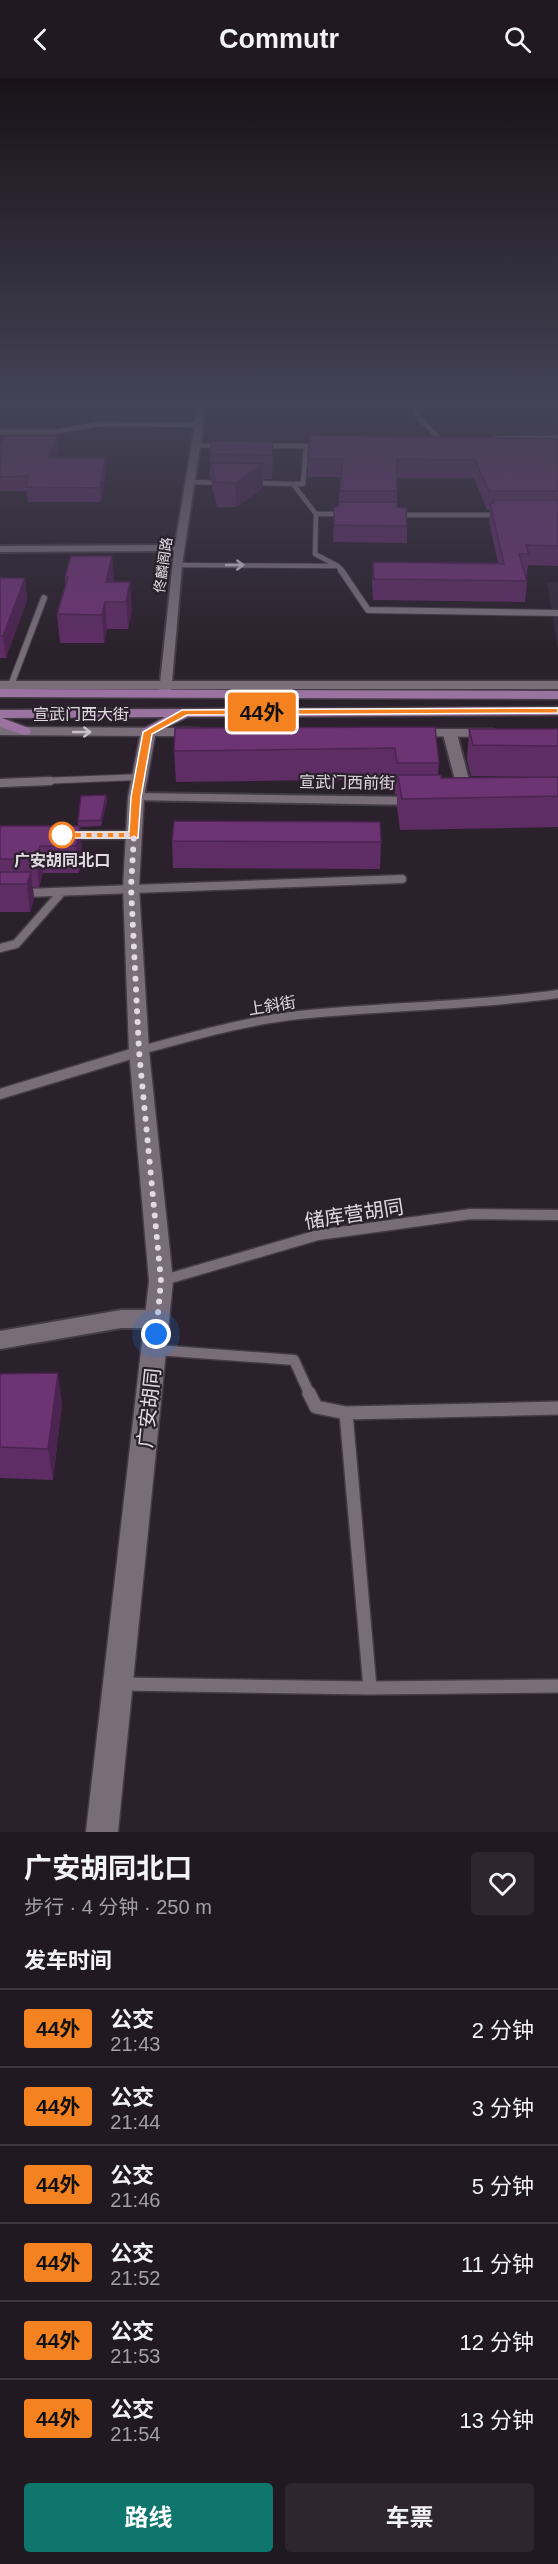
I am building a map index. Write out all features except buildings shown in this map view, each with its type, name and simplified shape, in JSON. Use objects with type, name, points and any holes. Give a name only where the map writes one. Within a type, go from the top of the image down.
[{"type":"main road","name":"宣武门西大街","points":[[4,688],[558,694]]},
{"type":"main road","name":"宣武门西大街","points":[[0,714],[558,711]]},
{"type":"main road","points":[[148,732],[186,712]]},
{"type":"main road","points":[[0,722],[24,731]]},
{"type":"street","name":"佟麟阁路","points":[[166,689],[177,565],[189,488]]},
{"type":"street","points":[[0,549],[180,549]]},
{"type":"street","name":"宣武门西大街","points":[[166,689],[558,685]]},
{"type":"street","name":"宣武门西大街","points":[[0,731],[219,732]]},
{"type":"street","name":"广安胡同","points":[[102,1832],[161,1281],[139,1051],[131,887],[136,797],[148,732]]},
{"type":"street","points":[[404,733],[504,732]]},
{"type":"street","points":[[450,734],[467,801]]},
{"type":"street","name":"宣武门西前街","points":[[136,797],[432,801]]},
{"type":"street","points":[[0,1340],[121,1318],[158,1319]]},
{"type":"lane","points":[[297,488],[316,514],[315,554],[338,566],[368,610],[558,613]]},
{"type":"lane","points":[[316,514],[351,514]]},
{"type":"lane","points":[[385,515],[512,515]]},
{"type":"lane","points":[[177,565],[338,566]]},
{"type":"lane","points":[[4,688],[44,598]]},
{"type":"lane","points":[[0,783],[140,777]]},
{"type":"lane","points":[[61,835],[134,835]]},
{"type":"lane","points":[[20,893],[61,893],[131,887],[402,879]]},
{"type":"lane","points":[[0,948],[16,944],[61,893]]},
{"type":"lane","name":"上斜街","points":[[0,1094],[139,1051],[253,1022],[298,1015],[514,1000],[558,994]]},
{"type":"lane","name":"储库营胡同","points":[[161,1281],[318,1235],[471,1214],[558,1215]]},
{"type":"lane","points":[[155,1350],[294,1360],[316,1407],[346,1413],[558,1408]]},
{"type":"lane","points":[[346,1413],[370,1688]]},
{"type":"lane","points":[[119,1684],[370,1688],[558,1686]]},
{"type":"shaded area","points":[[547,582],[558,582],[558,649]]},
{"type":"bus line","name":"44外","points":[[61,835],[134,835],[136,797],[148,732],[186,712],[558,711]]},
{"type":"place","name":"广安胡同北口","points":[[62,835]]},
{"type":"route","points":[[62,835],[134,835],[131,887],[139,1051],[161,1281],[156,1334]]}]
